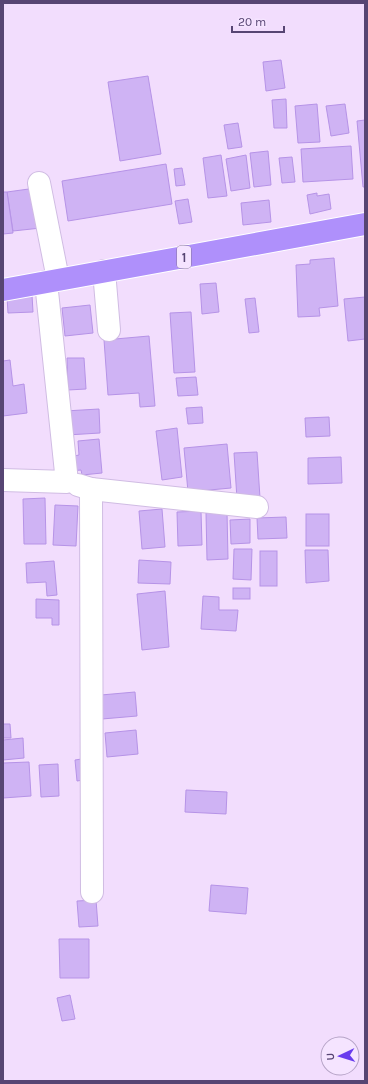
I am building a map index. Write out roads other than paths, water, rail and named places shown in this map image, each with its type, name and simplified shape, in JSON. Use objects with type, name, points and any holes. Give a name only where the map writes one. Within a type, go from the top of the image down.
[{"type":"highway","name":"1","points":[[3,290],[365,224]]},
{"type":"street","points":[[39,183],[52,281],[67,482]]},
{"type":"street","points":[[104,271],[109,330]]},
{"type":"street","points":[[3,480],[67,482],[91,489],[257,506]]},
{"type":"street","points":[[91,489],[92,892]]}]
